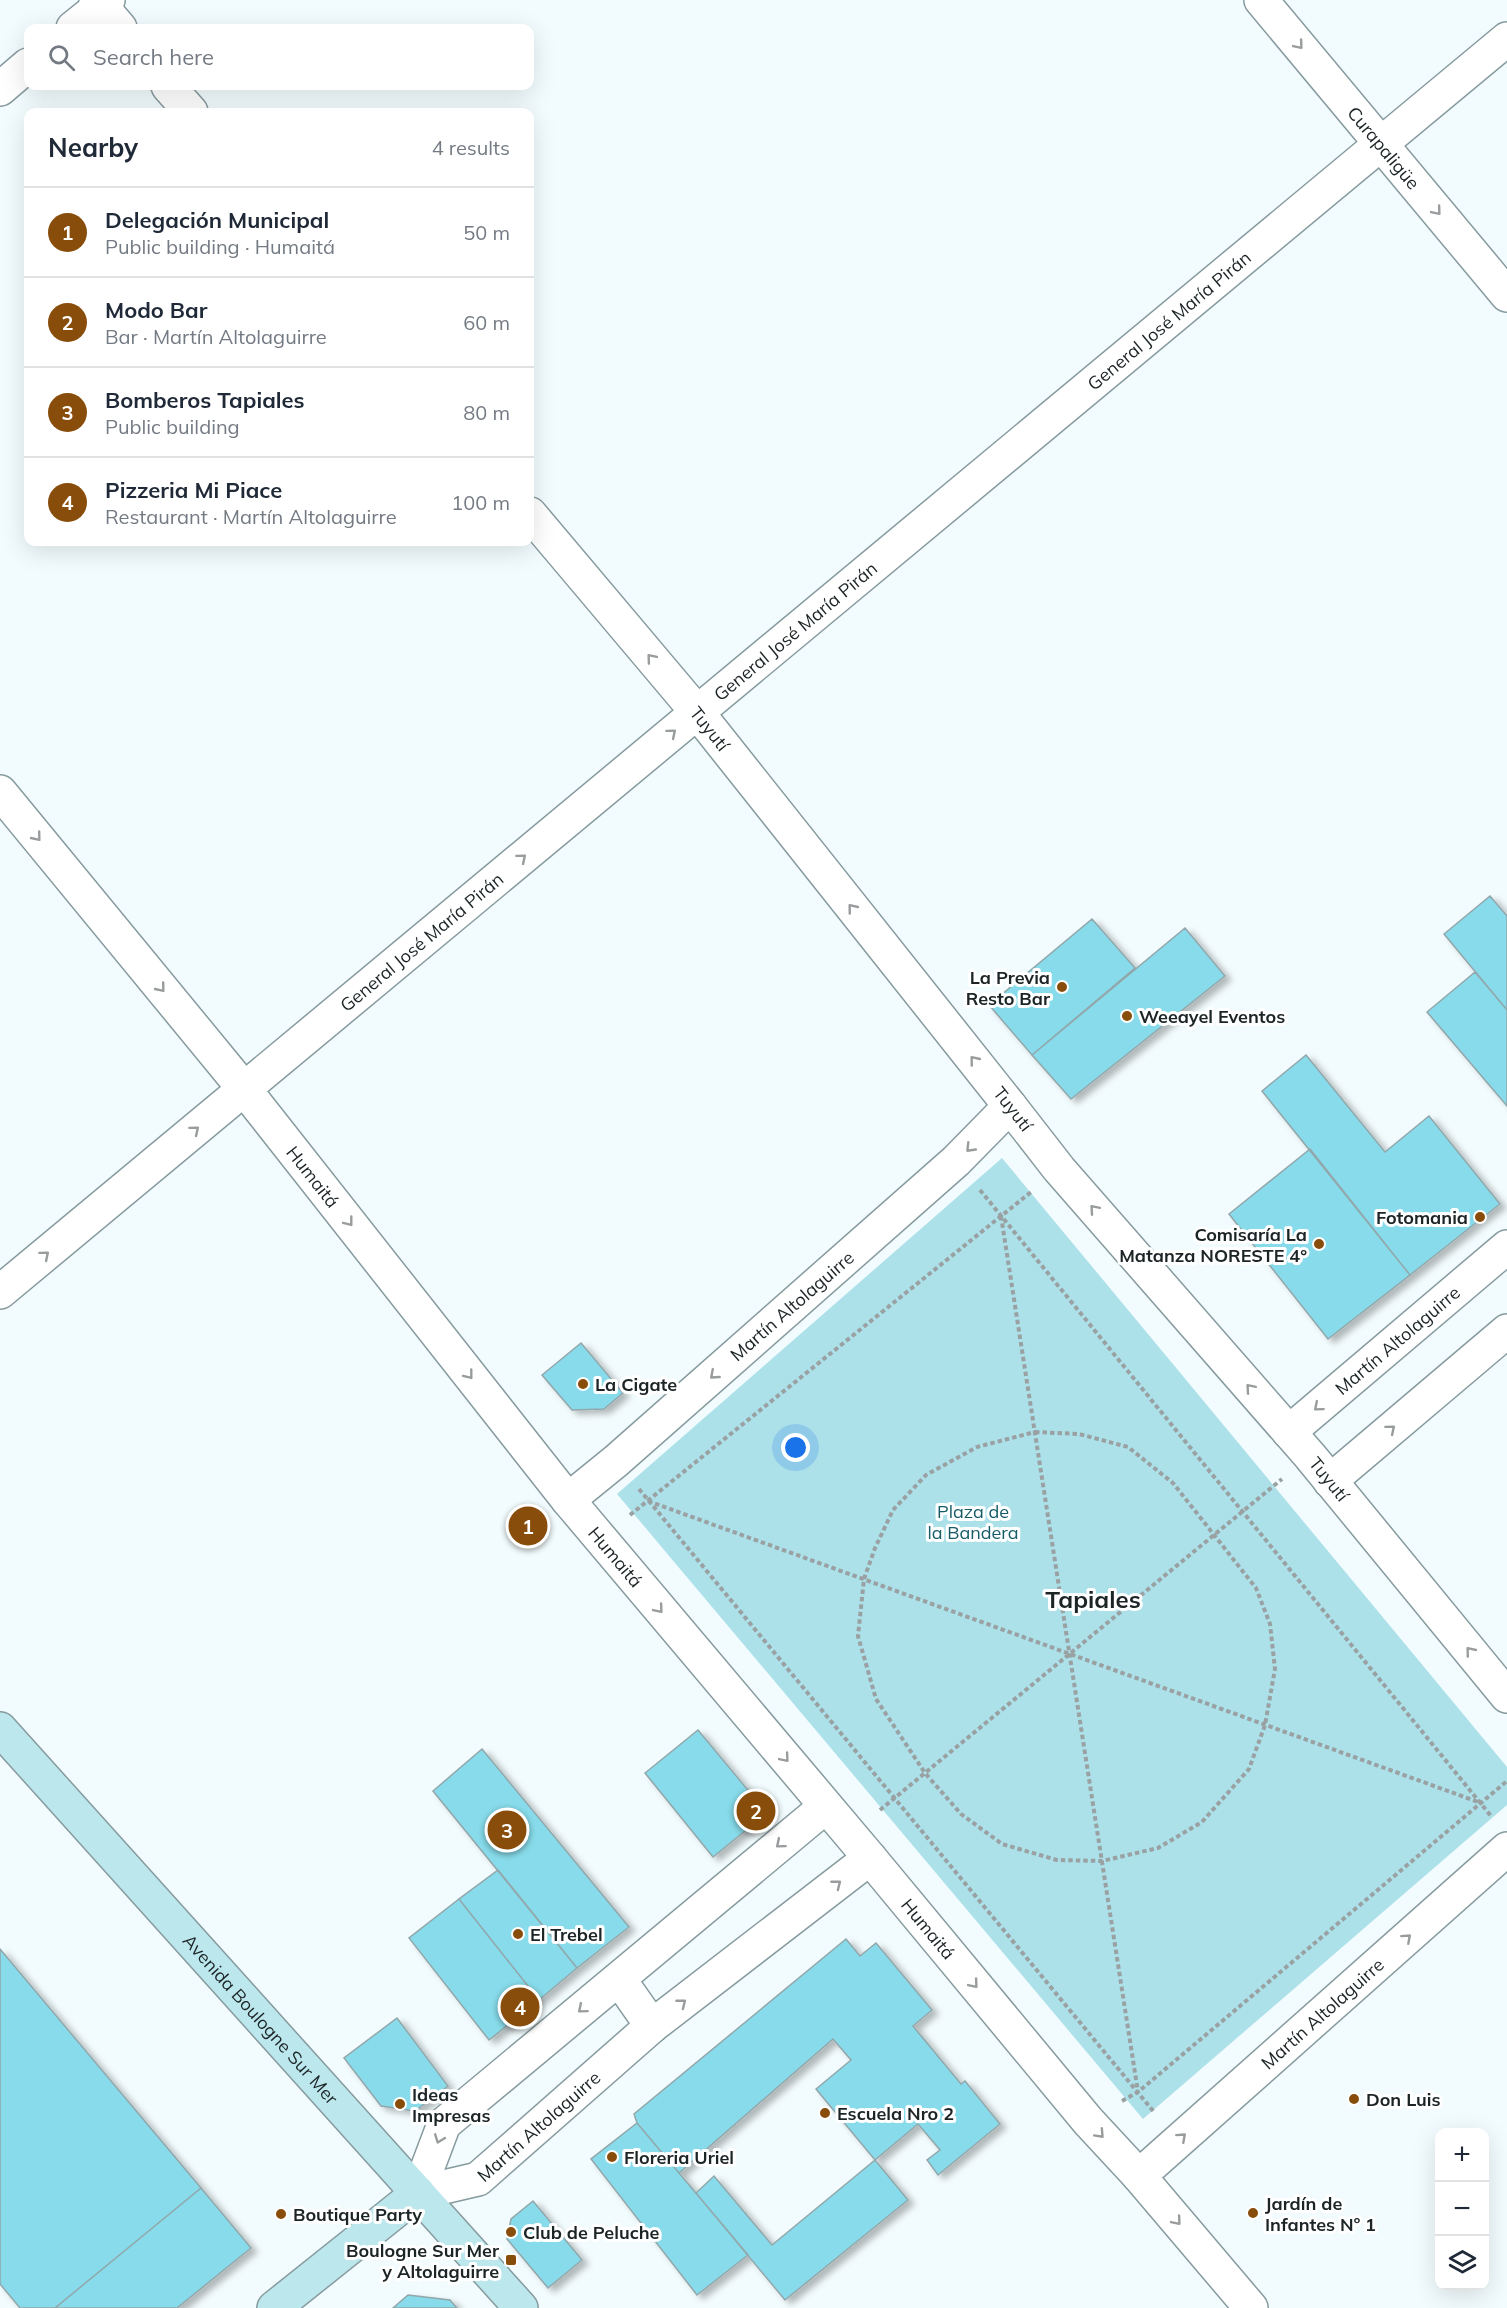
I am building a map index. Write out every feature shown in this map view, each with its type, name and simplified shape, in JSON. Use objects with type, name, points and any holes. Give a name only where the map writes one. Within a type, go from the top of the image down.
[{"type":"main road","name":"Avenida Boulogne Sur Mer","points":[[0,1729],[521,2308]]},
{"type":"main road","points":[[274,2308],[418,2193]]},
{"type":"street","name":"Curapaligüe","points":[[1261,0],[1507,295]]},
{"type":"street","points":[[80,24],[106,9]]},
{"type":"street","name":"General José María Pirán","points":[[0,1292],[1507,39]]},
{"type":"street","points":[[0,89],[24,68]]},
{"type":"street","points":[[172,90],[187,108]]},
{"type":"street","name":"Tuyutí","points":[[534,519],[696,712],[1059,1169],[1310,1456],[1507,1696]]},
{"type":"street","name":"Humaitá","points":[[0,792],[245,1090],[568,1500],[1088,2121],[1139,2176],[1251,2308]]},
{"type":"street","name":"Martín Altolaguirre","points":[[568,1500],[616,1461],[956,1161],[1010,1106]]},
{"type":"street","name":"Martín Altolaguirre","points":[[1288,1432],[1507,1247]]},
{"type":"street","points":[[1330,1481],[1507,1331]]},
{"type":"street","points":[[418,2193],[444,2124],[825,1807]]},
{"type":"street","name":"Martín Altolaguirre","points":[[418,2193],[478,2179],[860,1847]]},
{"type":"street","name":"Martín Altolaguirre","points":[[1139,2176],[1507,1849]]},
{"type":"street","points":[[619,1979],[652,2026]]},
{"type":"path","points":[[956,1161],[1494,1819]]},
{"type":"path","points":[[601,1539],[1059,1169]]},
{"type":"path","points":[[1001,1216],[1138,2092]]},
{"type":"path","points":[[1035,1432],[1079,1434],[1128,1448],[1173,1483],[1215,1534],[1256,1588],[1269,1624],[1275,1669],[1265,1725],[1249,1769],[1202,1822],[1158,1848],[1102,1861],[1057,1860],[1002,1844],[961,1814],[925,1773],[876,1699],[858,1636],[864,1579],[875,1548],[893,1510],[926,1475],[976,1448],[1035,1432]]},
{"type":"path","points":[[860,1847],[894,1798],[1310,1456]]},
{"type":"path","points":[[616,1461],[1178,2141]]},
{"type":"path","points":[[648,1501],[1481,1803]]},
{"type":"path","points":[[1088,2121],[1138,2092],[1507,1781]]},
{"type":"green space","name":"Plaza de la Bandera","points":[[1002,1158],[1507,1767],[1507,1805],[1143,2119],[617,1494]]},
{"type":"building","points":[[1490,896],[1507,916],[1507,1010],[1444,934]]},
{"type":"building","name":"La Previa Resto Bar","points":[[1092,919],[1135,968],[1032,1055],[989,1005]]},
{"type":"building","name":"Weeayel Eventos","points":[[1185,928],[1225,976],[1071,1099],[1032,1055]]},
{"type":"building","points":[[1475,972],[1507,1010],[1507,1106],[1427,1012]]},
{"type":"building","points":[[1306,1055],[1385,1152],[1429,1116],[1500,1204],[1410,1275],[1262,1091]]},
{"type":"building","name":"Comisaría La Matanza NORESTE 4°","points":[[1310,1149],[1410,1275],[1328,1339],[1229,1214]]},
{"type":"building","name":"La Cigate","points":[[581,1343],[623,1393],[604,1409],[572,1410],[542,1375]]},
{"type":"building","points":[[698,1730],[767,1813],[713,1857],[645,1773]]},
{"type":"building","points":[[482,1749],[629,1927],[577,1968],[433,1791]]},
{"type":"building","name":"El Trebel","points":[[498,1870],[577,1968],[539,2000],[459,1899]]},
{"type":"building","points":[[459,1899],[539,2000],[489,2040],[409,1938]]},
{"type":"building","points":[[846,1939],[860,1956],[876,1943],[932,2010],[913,2026],[961,2084],[965,2081],[1000,2124],[938,2175],[927,2160],[940,2150],[918,2124],[875,2160],[816,2089],[851,2060],[833,2039],[679,2173],[637,2123],[634,2114]]},
{"type":"building","points":[[0,1949],[201,2188],[55,2308],[20,2308],[0,2284]]},
{"type":"building","points":[[397,2018],[448,2086],[415,2111],[381,2106],[344,2058]]},
{"type":"building","points":[[637,2123],[748,2255],[697,2295],[591,2159]]},
{"type":"building","points":[[875,2160],[908,2200],[785,2300],[696,2193],[714,2176],[772,2245]]},
{"type":"building","points":[[201,2188],[251,2248],[177,2308],[55,2308]]},
{"type":"building","points":[[533,2201],[582,2260],[548,2288],[507,2239],[511,2219]]},
{"type":"building","points":[[408,2295],[450,2300],[457,2308],[393,2308]]},
{"type":"place","name":"La Previa Resto Bar","points":[[1062,987]]},
{"type":"place","name":"Weeayel Eventos","points":[[1127,1016]]},
{"type":"place","name":"Fotomania","points":[[1480,1217]]},
{"type":"place","name":"Comisaría La Matanza NORESTE 4°","points":[[1319,1244]]},
{"type":"place","name":"La Cigate","points":[[583,1384]]},
{"type":"place","name":"Delegación Municipal","points":[[528,1526]]},
{"type":"place","name":"Modo Bar","points":[[756,1811]]},
{"type":"place","name":"Bomberos Tapiales","points":[[507,1830]]},
{"type":"place","name":"El Trebel","points":[[518,1934]]},
{"type":"place","name":"Pizzeria Mi Piace","points":[[520,2007]]},
{"type":"place","name":"Don Luis","points":[[1354,2099]]},
{"type":"place","name":"Ideas Impresas","points":[[400,2104]]},
{"type":"place","name":"Escuela Nro 2","points":[[825,2113]]},
{"type":"place","name":"Floreria Uriel","points":[[612,2157]]},
{"type":"place","name":"Jardín de Infantes Nº 1","points":[[1253,2213]]},
{"type":"place","name":"Boutique Party","points":[[281,2214]]},
{"type":"place","name":"Club de Peluche","points":[[511,2232]]},
{"type":"place","name":"Boulogne Sur Mer y Altolaguirre","points":[[511,2260]]},
{"type":"district","name":"Tapiales","points":[[1093,1599]]}]
